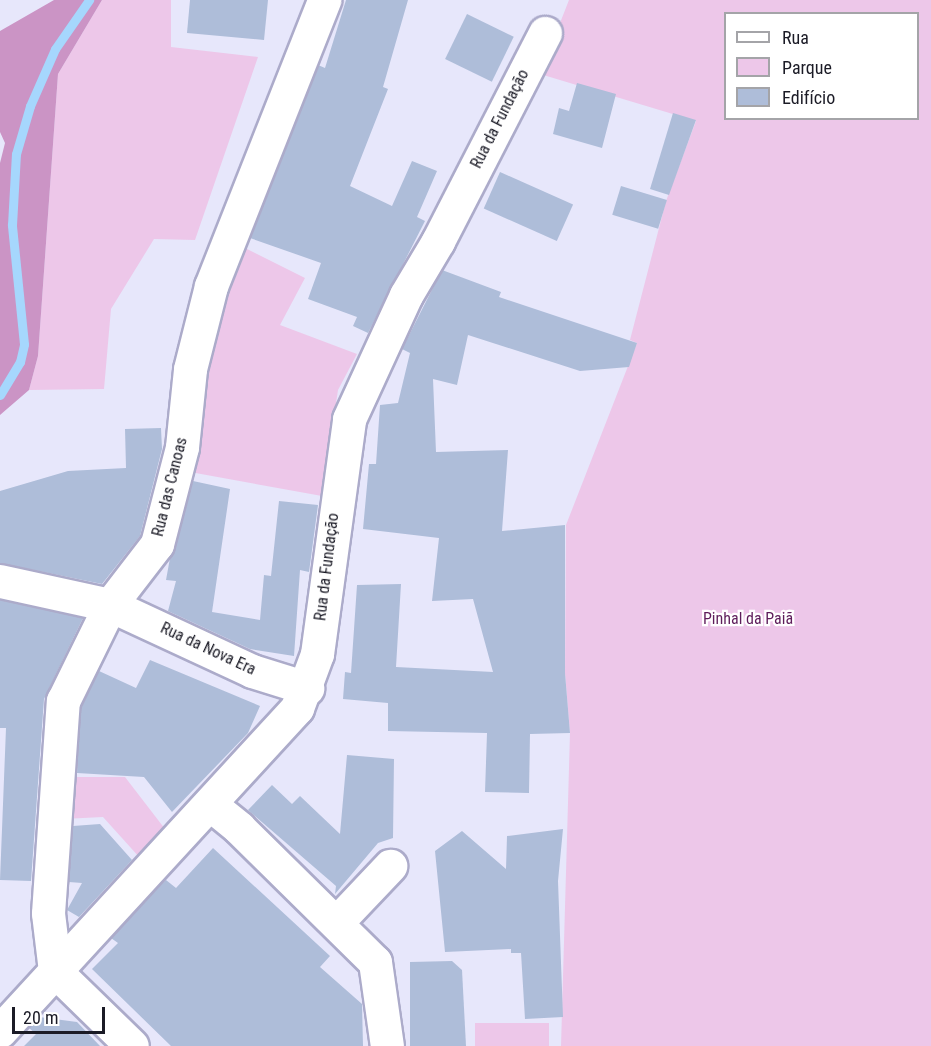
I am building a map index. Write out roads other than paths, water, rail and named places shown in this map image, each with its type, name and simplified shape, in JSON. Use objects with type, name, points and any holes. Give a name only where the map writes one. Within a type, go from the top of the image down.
[{"type":"street","name":"Rua das Canoas","points":[[55,971],[48,913],[63,701],[110,605],[157,544],[182,447],[190,369],[211,286],[324,0]]},
{"type":"street","name":"Rua da Fundação","points":[[0,1031],[211,805],[297,708],[307,688],[317,654],[349,419],[406,295],[438,241],[545,33]]},
{"type":"street","name":"Rua da Nova Era","points":[[0,581],[110,605],[252,671],[307,688]]},
{"type":"street","points":[[211,805],[375,962],[387,1046]]},
{"type":"street","points":[[336,923],[390,866]]},
{"type":"street","points":[[55,971],[132,1046]]},
{"type":"waterway","points":[[0,395],[20,362],[24,344],[12,225],[16,154],[30,106],[55,49],[89,0]]},
{"type":"park label","name":"Pinhal da Paiã","points":[[748,619]]}]
